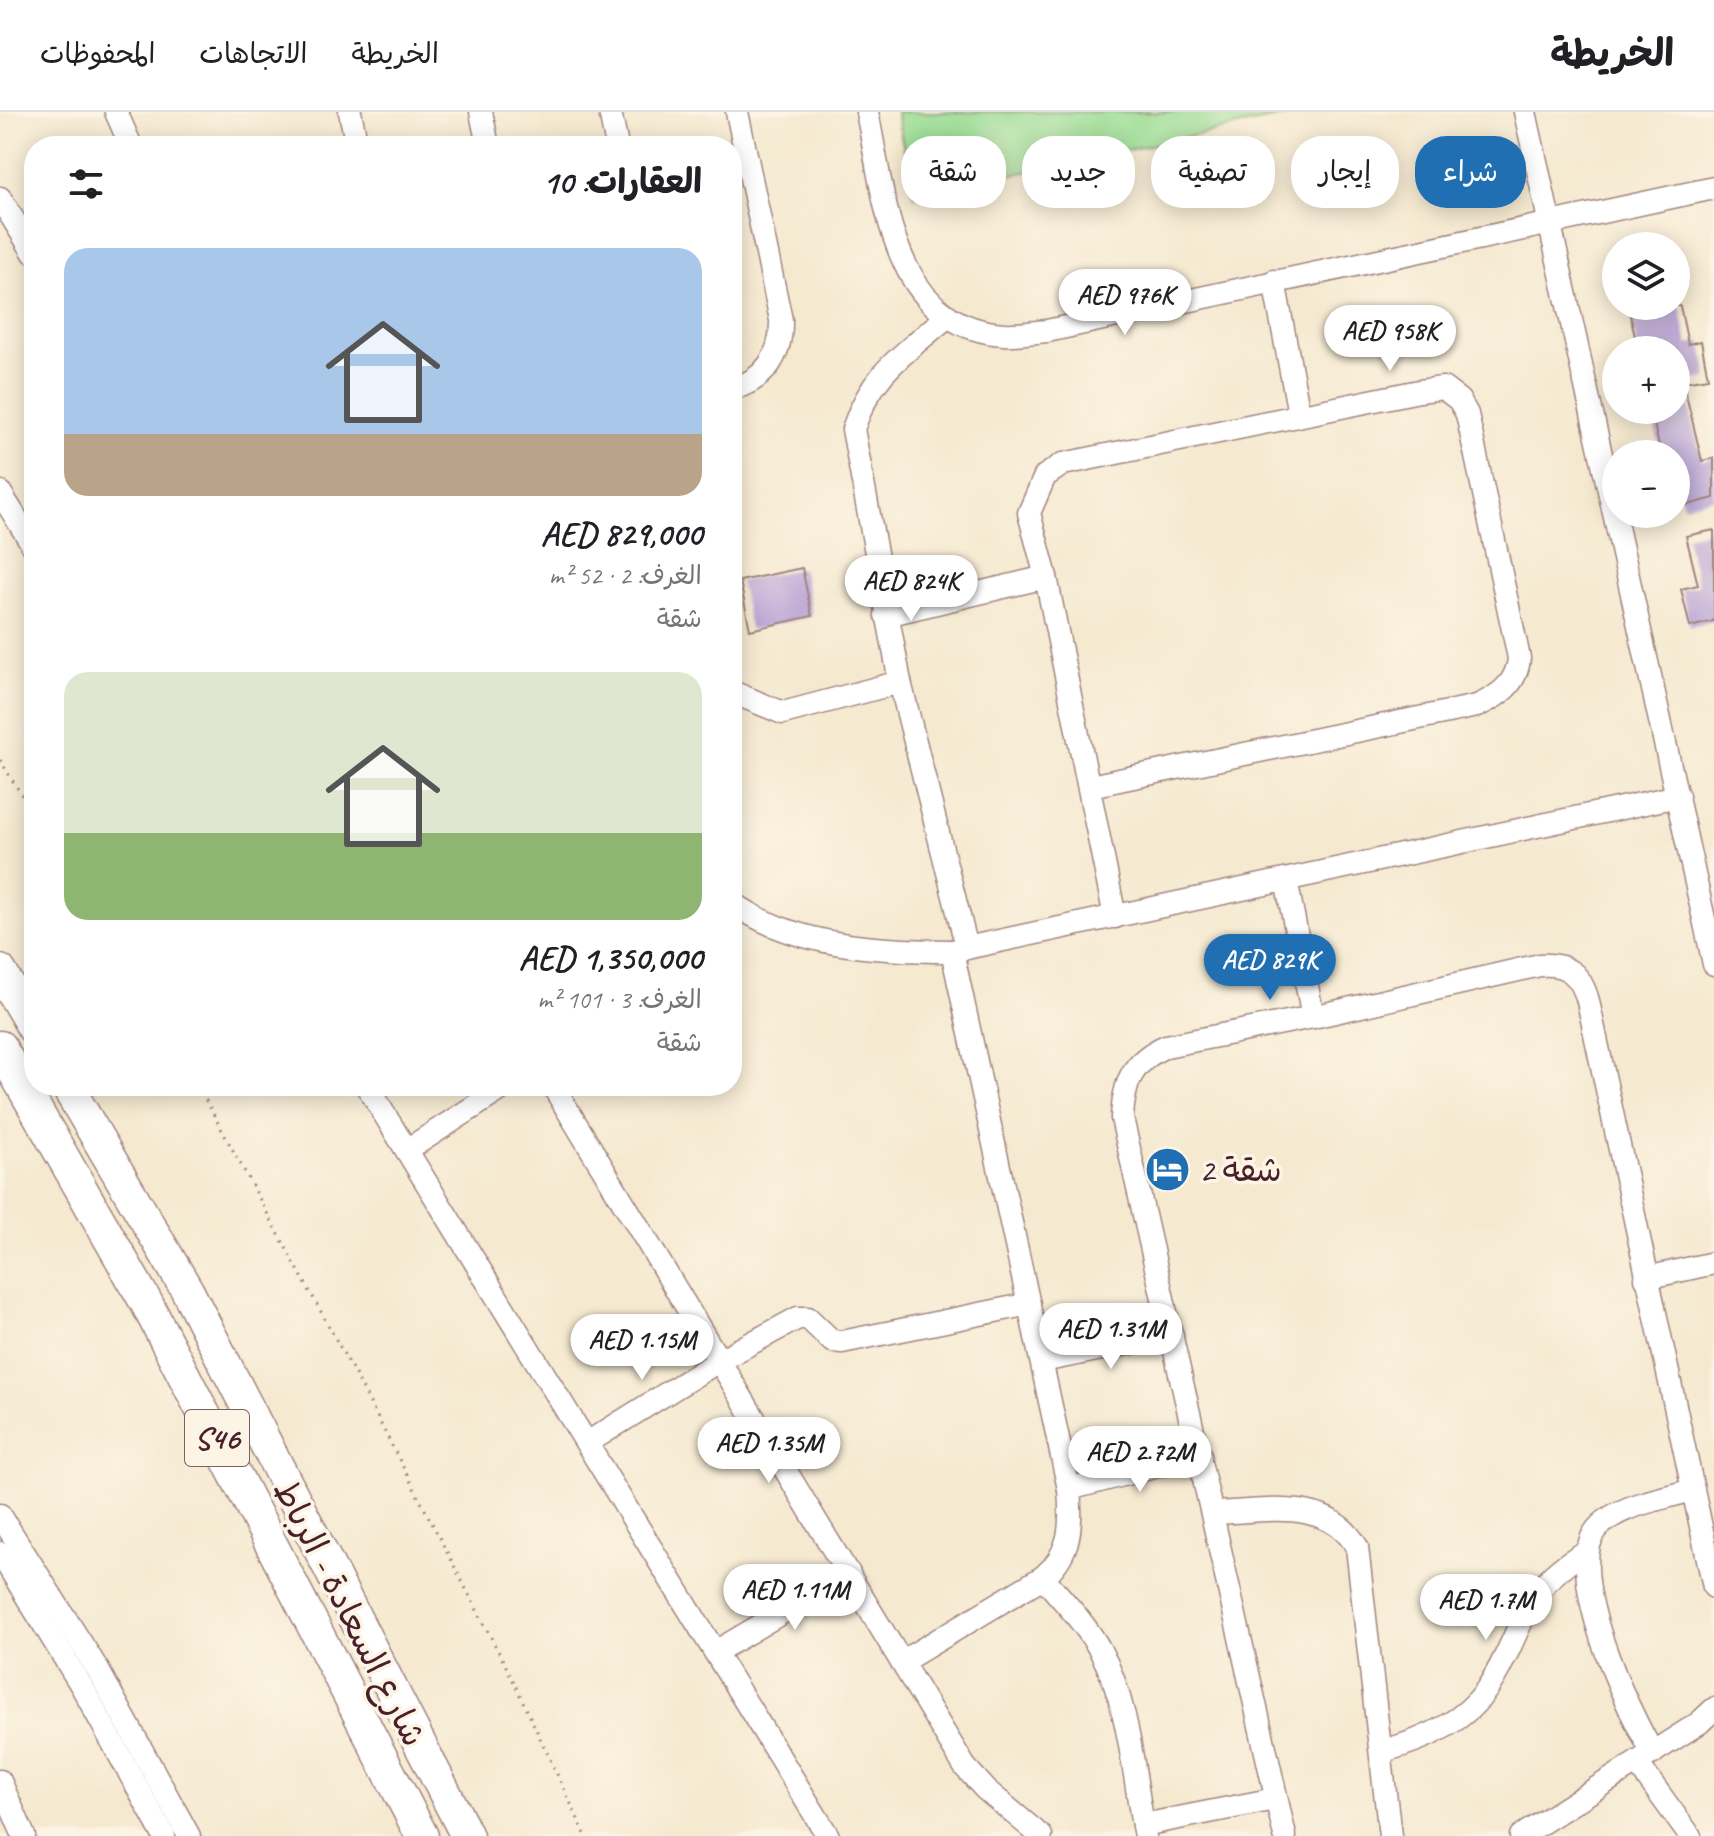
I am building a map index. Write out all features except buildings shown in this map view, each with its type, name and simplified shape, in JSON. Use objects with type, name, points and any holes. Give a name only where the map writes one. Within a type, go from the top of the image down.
[{"type":"highway","points":[[0,971],[24,1012]]},
{"type":"highway","name":"شارع السعادة - الرباط","points":[[0,1047],[24,1089]]},
{"type":"highway","name":"شارع السعادة - الرباط","points":[[28,1096],[147,1304],[422,1836]]},
{"type":"highway","name":"شارع السعادة - الرباط","points":[[73,1096],[187,1290],[467,1836]]},
{"type":"street","points":[[116,112],[127,136]]},
{"type":"street","points":[[350,112],[355,136]]},
{"type":"street","points":[[481,112],[486,136]]},
{"type":"street","points":[[610,112],[615,136]]},
{"type":"street","points":[[737,112],[781,320],[782,342],[763,374],[742,387]]},
{"type":"street","points":[[867,112],[898,253],[921,291],[948,316],[991,332],[1047,331],[1714,188]]},
{"type":"street","points":[[1525,112],[1714,964]]},
{"type":"street","points":[[0,198],[24,237]]},
{"type":"street","points":[[1274,281],[1299,414]]},
{"type":"street","points":[[903,1661],[1057,1566],[1067,1547],[1072,1525],[1069,1489],[1029,1304],[960,950],[886,615],[853,429],[863,399],[876,379],[948,316]]},
{"type":"street","points":[[1090,786],[1477,706],[1492,699],[1518,675],[1519,658],[1467,414],[1459,400],[1443,388],[1299,414],[1063,464],[1045,476],[1029,513],[1046,577],[1115,917]]},
{"type":"street","points":[[0,492],[24,531]]},
{"type":"street","points":[[886,615],[1046,577]]},
{"type":"street","points":[[742,696],[783,713],[900,682]]},
{"type":"street","points":[[742,909],[787,929],[846,944],[888,951],[960,950],[1678,796]]},
{"type":"street","points":[[1286,880],[1313,1017]]},
{"type":"street","points":[[1285,1836],[1122,1118],[1123,1088],[1134,1068],[1148,1054],[1166,1046],[1313,1017],[1540,965],[1559,964],[1570,970],[1583,983],[1588,1001],[1714,1587]]},
{"type":"street","points":[[373,1096],[828,1836]]},
{"type":"street","points":[[407,1150],[491,1096]]},
{"type":"street","points":[[559,1096],[965,1767],[986,1790],[1041,1836]]},
{"type":"street","points":[[1646,1278],[1714,1263]]},
{"type":"street","points":[[587,1443],[720,1360],[798,1318],[808,1318],[823,1335],[832,1341],[842,1342],[1029,1304]]},
{"type":"street","points":[[1042,1361],[1172,1335]]},
{"type":"street","points":[[1069,1489],[1200,1455]]},
{"type":"street","points":[[1690,1836],[1645,1758],[1612,1668],[1587,1574],[1586,1552],[1595,1531],[1611,1517],[1692,1490]]},
{"type":"street","points":[[1213,1513],[1311,1512],[1330,1519],[1352,1539],[1361,1557],[1390,1836]]},
{"type":"street","points":[[0,1515],[98,1670],[189,1836]]},
{"type":"street","points":[[1383,1751],[1421,1739],[1472,1705],[1492,1679],[1529,1601],[1550,1576],[1586,1552]]},
{"type":"street","points":[[0,1553],[159,1830]]},
{"type":"street","points":[[717,1651],[849,1573]]},
{"type":"street","points":[[1043,1577],[1090,1635],[1109,1670],[1121,1708],[1144,1830],[1275,1799]]},
{"type":"street","points":[[1534,1833],[1699,1723],[1714,1709]]},
{"type":"street","points":[[0,1781],[24,1836]]},
{"type":"path","points":[[0,760],[24,799]]},
{"type":"path","points":[[203,1096],[357,1378],[511,1676],[586,1836]]},
{"type":"green space","points":[[896,112],[1303,112],[1192,136],[1151,136],[1151,145],[1135,148],[1135,136],[1022,136],[1022,173],[1006,176],[1006,136],[901,136]]},
{"type":"place","name":"شقة 2","points":[[1168,1169]]}]
